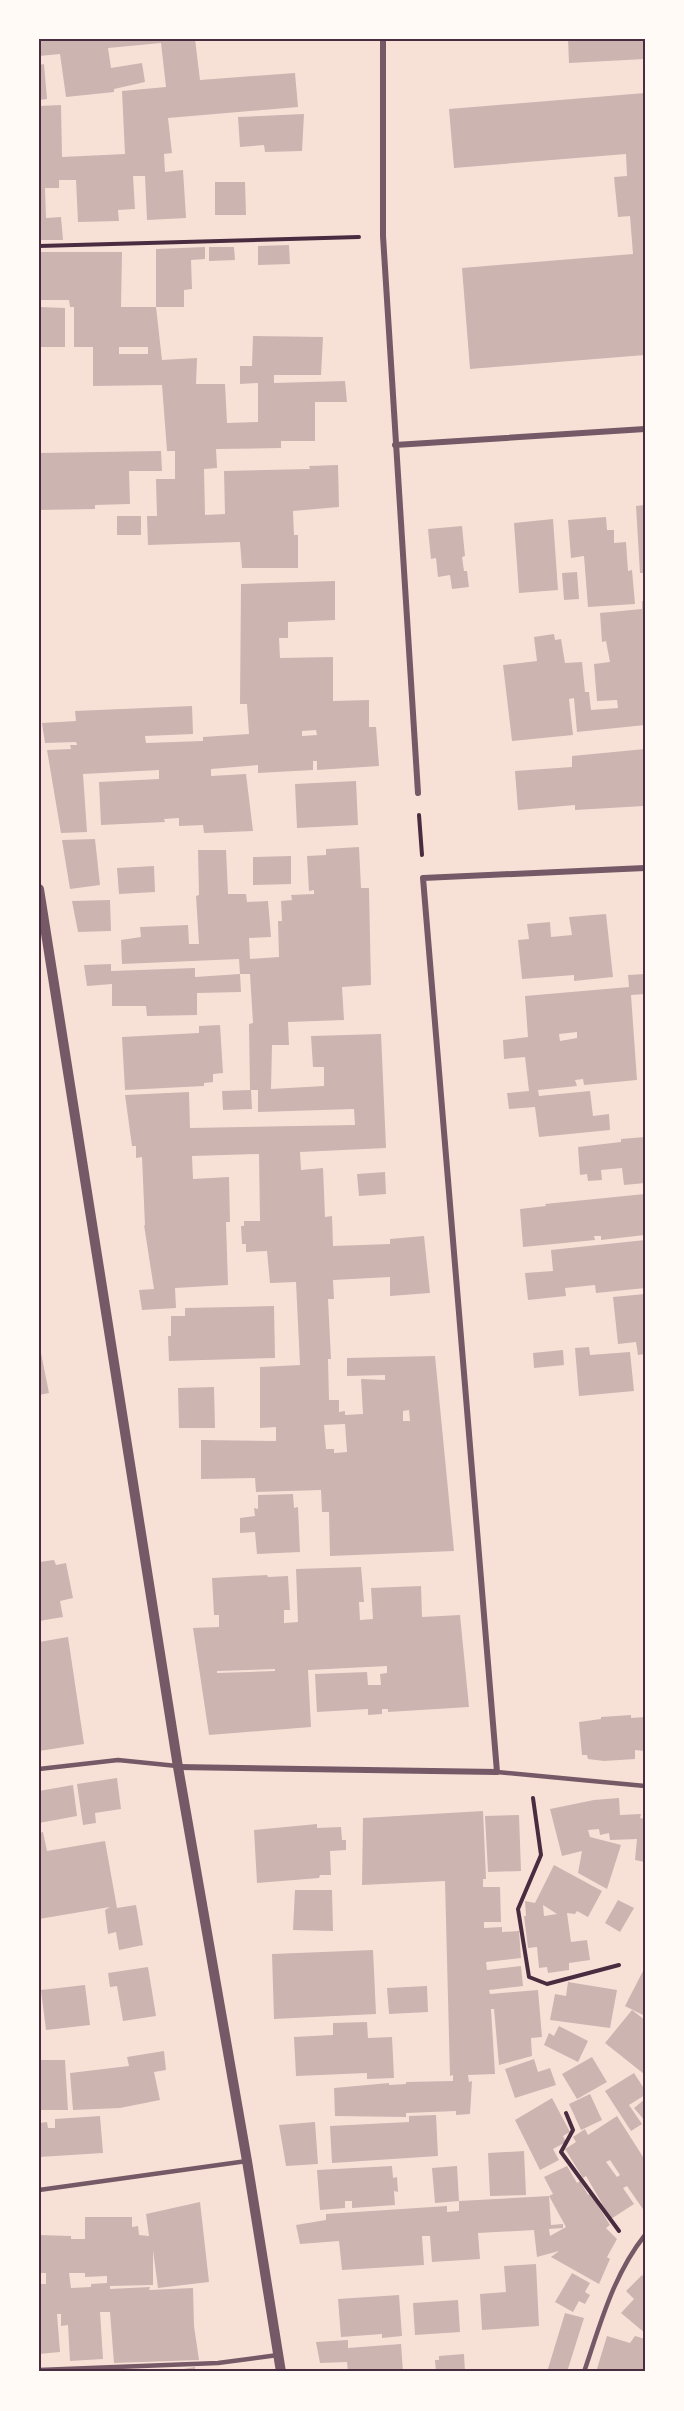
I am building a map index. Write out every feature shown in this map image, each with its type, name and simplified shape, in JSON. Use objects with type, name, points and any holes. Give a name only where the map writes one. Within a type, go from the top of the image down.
[{"type":"street","points":[[383,39],[383,236],[418,793]]},
{"type":"street","points":[[395,445],[645,429]]},
{"type":"street","points":[[178,1767],[497,1772],[423,878],[645,867]]},
{"type":"street","points":[[39,889],[178,1767],[247,2161],[281,2372]]},
{"type":"lane","points":[[39,1769],[118,1760],[178,1767]]},
{"type":"lane","points":[[497,1772],[645,1786]]},
{"type":"lane","points":[[39,2190],[247,2161]]},
{"type":"lane","points":[[584,2372],[612,2290],[636,2246],[645,2235]]},
{"type":"lane","points":[[39,2370],[218,2363],[278,2355]]},
{"type":"path","points":[[39,246],[383,236]]},
{"type":"path","points":[[418,793],[423,878]]},
{"type":"path","points":[[530,1774],[541,1855],[518,1909],[530,1977],[547,1984],[619,1965]]},
{"type":"path","points":[[566,2113],[573,2130],[561,2152],[614,2226],[636,2246]]},
{"type":"building","points":[[39,39],[195,39],[200,80],[295,73],[298,107],[168,118],[172,153],[164,154],[165,172],[183,170],[186,218],[147,220],[145,176],[133,176],[135,209],[118,210],[119,221],[78,222],[76,180],[59,180],[59,188],[45,188],[46,218],[61,217],[63,240],[39,240],[39,106],[61,105],[62,157],[125,154],[122,91],[166,87],[161,43],[108,48],[111,68],[142,63],[145,82],[114,89],[114,92],[66,97],[60,54],[39,56]]},
{"type":"building","points":[[568,39],[645,39],[645,59],[569,63]]},
{"type":"building","points":[[44,64],[47,99],[39,100],[39,65]]},
{"type":"building","points":[[645,93],[645,355],[470,369],[462,268],[633,254],[630,216],[618,217],[614,177],[627,176],[626,154],[454,168],[449,109]]},
{"type":"building","points":[[304,114],[302,151],[265,152],[264,145],[240,147],[238,117]]},
{"type":"building","points":[[215,182],[245,182],[246,215],[215,215]]},
{"type":"building","points":[[289,245],[290,264],[258,265],[258,246]]},
{"type":"building","points":[[205,247],[205,259],[191,260],[192,289],[184,290],[184,307],[156,307],[156,249]]},
{"type":"building","points":[[209,247],[234,247],[235,260],[209,261]]},
{"type":"building","points":[[39,252],[122,252],[121,307],[156,307],[162,360],[197,358],[196,384],[225,384],[227,423],[258,422],[258,383],[240,384],[240,366],[252,366],[253,336],[323,337],[321,375],[274,375],[274,383],[345,381],[347,402],[315,402],[315,441],[281,441],[281,448],[216,449],[217,468],[204,469],[205,515],[225,514],[224,471],[310,469],[309,466],[338,465],[339,507],[293,511],[294,535],[298,535],[298,568],[242,568],[240,542],[148,545],[147,516],[157,516],[156,479],[175,479],[175,451],[167,451],[162,385],[93,386],[93,347],[74,347],[74,307],[70,307],[69,300],[39,300]],"holes":[[[119,347],[148,347],[148,354],[119,354]]]},
{"type":"building","points":[[39,307],[65,308],[65,347],[39,347]]},
{"type":"building","points":[[161,451],[162,471],[129,471],[130,504],[95,505],[95,509],[39,510],[39,453]]},
{"type":"building","points":[[645,505],[645,573],[640,573],[636,506]]},
{"type":"building","points":[[117,516],[141,516],[141,535],[117,535]]},
{"type":"building","points":[[606,517],[607,530],[614,530],[614,543],[626,542],[628,571],[632,570],[635,604],[588,607],[584,556],[571,558],[568,520]]},
{"type":"building","points":[[553,519],[558,590],[519,593],[514,523]]},
{"type":"building","points":[[462,526],[465,556],[462,557],[469,587],[452,589],[450,575],[438,577],[436,558],[431,559],[428,529]]},
{"type":"building","points":[[577,572],[579,599],[564,600],[562,573]]},
{"type":"building","points":[[335,581],[335,620],[288,622],[288,638],[279,638],[280,658],[333,657],[333,701],[369,700],[369,727],[376,727],[379,766],[317,770],[317,761],[313,761],[313,770],[258,773],[258,765],[211,769],[211,776],[246,774],[253,831],[204,833],[203,825],[179,826],[179,818],[164,819],[165,822],[101,825],[99,782],[159,779],[159,770],[83,774],[87,832],[61,833],[47,750],[71,749],[70,745],[77,745],[76,742],[45,743],[42,723],[76,721],[75,711],[192,706],[193,734],[145,736],[146,743],[203,741],[203,737],[249,734],[247,704],[240,704],[241,584]],"holes":[[[316,730],[317,735],[302,736],[302,731]]]},
{"type":"building","points":[[642,601],[645,601],[645,636],[643,636],[645,725],[577,732],[574,698],[569,699],[573,735],[512,741],[503,665],[537,661],[534,637],[554,634],[555,640],[561,639],[565,663],[582,662],[585,692],[589,692],[591,710],[618,708],[617,700],[597,701],[594,664],[610,662],[606,641],[602,642],[600,613],[642,609]]},
{"type":"building","points":[[645,749],[644,806],[575,810],[575,805],[518,810],[515,771],[572,767],[572,756]]},
{"type":"building","points":[[356,781],[358,825],[297,828],[295,784]]},
{"type":"building","points":[[95,839],[100,885],[70,889],[62,840]]},
{"type":"building","points":[[359,847],[361,888],[369,888],[371,985],[342,987],[344,1020],[288,1022],[289,1045],[272,1045],[271,1089],[324,1086],[324,1067],[313,1067],[311,1036],[381,1034],[386,1148],[300,1152],[301,1170],[323,1168],[325,1217],[332,1216],[333,1246],[390,1244],[390,1239],[424,1236],[430,1293],[390,1296],[390,1277],[333,1280],[334,1299],[328,1299],[331,1359],[328,1359],[329,1400],[339,1400],[339,1412],[345,1411],[345,1415],[363,1414],[361,1379],[385,1380],[385,1375],[347,1376],[347,1358],[435,1356],[454,1551],[330,1556],[329,1512],[322,1512],[321,1490],[256,1492],[255,1478],[201,1479],[201,1440],[276,1441],[276,1427],[260,1428],[260,1367],[300,1365],[296,1282],[270,1283],[267,1251],[246,1252],[246,1244],[242,1244],[241,1226],[244,1226],[244,1221],[260,1221],[259,1154],[192,1156],[193,1179],[229,1177],[230,1222],[226,1222],[228,1285],[175,1288],[176,1308],[142,1310],[139,1290],[154,1289],[144,1225],[142,1157],[136,1158],[136,1146],[132,1146],[125,1095],[189,1092],[190,1128],[355,1125],[354,1109],[258,1112],[258,1090],[251,1090],[252,1109],[223,1110],[222,1091],[250,1090],[249,1024],[253,1023],[250,974],[240,974],[239,959],[122,964],[121,940],[141,937],[140,927],[188,925],[189,944],[199,944],[196,896],[199,895],[198,850],[226,850],[228,894],[246,894],[247,902],[268,901],[271,937],[249,938],[250,959],[279,957],[278,921],[282,921],[281,901],[292,900],[291,895],[314,894],[314,890],[309,891],[307,856],[326,855],[326,849]],"holes":[[[409,1410],[410,1421],[403,1421],[403,1411]],[[345,1424],[347,1452],[334,1453],[334,1449],[326,1449],[324,1425]]]},
{"type":"building","points":[[291,856],[291,884],[253,885],[253,857]]},
{"type":"building","points":[[154,866],[155,892],[119,894],[117,868]]},
{"type":"building","points":[[110,900],[111,931],[78,932],[72,901]]},
{"type":"building","points":[[606,914],[613,977],[574,981],[574,975],[522,979],[518,940],[529,939],[527,924],[550,922],[551,937],[572,935],[569,917]]},
{"type":"building","points":[[111,964],[111,971],[195,968],[195,977],[240,974],[241,992],[197,993],[197,1015],[147,1016],[146,1006],[112,1006],[112,984],[87,986],[84,965]]},
{"type":"building","points":[[645,974],[645,994],[631,995],[637,1080],[584,1085],[583,1079],[575,1080],[577,1086],[538,1090],[539,1096],[590,1091],[593,1116],[609,1114],[610,1130],[539,1137],[535,1107],[509,1109],[507,1093],[529,1091],[525,1057],[504,1059],[503,1040],[528,1037],[525,996],[629,987],[628,975]],"holes":[[[577,1032],[577,1038],[560,1041],[559,1034]]]},
{"type":"building","points":[[220,1025],[223,1073],[213,1074],[213,1082],[204,1083],[204,1086],[125,1090],[122,1037],[199,1033],[199,1026]]},
{"type":"building","points":[[645,1137],[645,1183],[624,1185],[622,1168],[601,1170],[602,1180],[588,1181],[587,1174],[580,1175],[578,1147]]},
{"type":"building","points":[[385,1172],[386,1194],[359,1196],[357,1174]]},
{"type":"building","points":[[645,1194],[645,1235],[601,1240],[601,1236],[594,1236],[595,1240],[523,1247],[520,1209],[546,1206],[545,1204]]},
{"type":"building","points":[[645,1240],[645,1288],[596,1293],[595,1285],[565,1288],[566,1296],[528,1300],[525,1273],[553,1271],[551,1250]]},
{"type":"building","points":[[645,1294],[645,1354],[638,1355],[636,1342],[618,1344],[613,1297]]},
{"type":"building","points":[[274,1306],[275,1358],[169,1361],[168,1336],[171,1336],[171,1316],[185,1316],[185,1308]]},
{"type":"building","points":[[39,1343],[49,1393],[39,1395]]},
{"type":"building","points":[[589,1347],[590,1355],[630,1352],[634,1391],[579,1396],[575,1348]]},
{"type":"building","points":[[563,1350],[564,1365],[534,1368],[533,1353]]},
{"type":"building","points":[[214,1387],[215,1428],[179,1428],[178,1388]]},
{"type":"building","points":[[293,1494],[294,1508],[298,1507],[300,1552],[257,1554],[255,1532],[240,1533],[240,1518],[255,1516],[254,1508],[258,1509],[258,1495]]},
{"type":"building","points":[[54,1560],[56,1565],[66,1563],[73,1598],[60,1601],[63,1617],[39,1621],[39,1562]]},
{"type":"building","points":[[361,1567],[364,1602],[359,1602],[360,1620],[373,1619],[371,1588],[421,1586],[422,1617],[460,1615],[469,1707],[388,1712],[388,1709],[382,1709],[382,1714],[368,1715],[368,1709],[317,1712],[315,1674],[367,1672],[368,1685],[381,1685],[380,1674],[387,1673],[387,1666],[308,1670],[311,1727],[209,1735],[193,1628],[219,1627],[219,1615],[214,1615],[212,1578],[288,1576],[290,1610],[284,1610],[284,1623],[298,1622],[296,1569]],"holes":[[[275,1669],[275,1671],[217,1673],[217,1671]]]},
{"type":"building","points":[[68,1637],[84,1744],[39,1751],[39,1642]]},
{"type":"building","points":[[631,1715],[631,1718],[645,1717],[645,1751],[635,1750],[635,1759],[604,1761],[588,1759],[587,1755],[582,1755],[579,1722],[601,1719],[601,1717]]},
{"type":"building","points":[[117,1778],[121,1809],[95,1813],[96,1823],[83,1825],[77,1784]]},
{"type":"building","points":[[73,1785],[77,1816],[39,1823],[39,1791]]},
{"type":"building","points":[[619,1798],[620,1815],[641,1814],[640,1818],[645,1819],[645,1862],[635,1860],[637,1839],[610,1840],[609,1833],[600,1835],[599,1829],[588,1830],[590,1837],[621,1845],[607,1889],[578,1873],[582,1851],[562,1856],[550,1809],[594,1800]]},
{"type":"building","points":[[483,1811],[486,1879],[483,1879],[483,1887],[500,1887],[501,1922],[484,1922],[484,1928],[502,1927],[502,1932],[519,1931],[521,1958],[486,1962],[487,1970],[521,1966],[523,1986],[489,1990],[490,1994],[538,1990],[542,2037],[531,2038],[532,2056],[499,2065],[494,2009],[491,2009],[495,2074],[468,2075],[469,2082],[472,2081],[470,2114],[456,2115],[456,2111],[406,2113],[406,2117],[335,2116],[334,2088],[453,2081],[453,2075],[450,2076],[445,1881],[362,1885],[363,1818]]},
{"type":"building","points":[[519,1815],[521,1871],[488,1872],[485,1816]]},
{"type":"building","points":[[317,1824],[317,1828],[341,1827],[342,1840],[346,1840],[346,1850],[330,1851],[331,1875],[257,1883],[254,1830]]},
{"type":"building","points":[[43,1832],[47,1851],[105,1841],[117,1908],[136,1905],[143,1945],[119,1950],[116,1932],[108,1934],[105,1910],[110,1907],[39,1919],[39,1833]]},
{"type":"building","points":[[554,1865],[602,1891],[588,1917],[577,1911],[575,1914],[567,1913],[571,1942],[587,1940],[590,1960],[569,1963],[569,1970],[548,1973],[547,1967],[539,1968],[537,1947],[528,1948],[524,1916],[526,1916],[525,1901],[535,1903]],"holes":[[[543,1905],[557,1914],[544,1916]]]},
{"type":"building","points":[[295,1890],[332,1890],[333,1931],[293,1930]]},
{"type":"building","points":[[618,1900],[634,1908],[620,1932],[605,1923]]},
{"type":"building","points":[[373,1950],[376,2014],[274,2019],[272,1954]]},
{"type":"building","points":[[148,1967],[156,2016],[123,2021],[117,1986],[110,1987],[108,1973]]},
{"type":"building","points":[[643,1971],[645,1972],[645,2016],[625,2006]]},
{"type":"building","points":[[568,1982],[617,1990],[610,2028],[550,2020],[555,1994],[566,1996]]},
{"type":"building","points":[[85,1985],[90,2025],[46,2030],[41,1990]]},
{"type":"building","points":[[427,1986],[428,2012],[389,2014],[387,1988]]},
{"type":"building","points":[[632,2010],[645,2020],[644,2074],[605,2043]]},
{"type":"building","points":[[367,2022],[368,2038],[392,2037],[394,2078],[367,2079],[367,2073],[296,2076],[294,2037],[333,2035],[333,2023]]},
{"type":"building","points":[[559,2026],[588,2041],[578,2062],[544,2045],[549,2033],[554,2036]]},
{"type":"building","points":[[164,2051],[166,2070],[154,2072],[160,2100],[120,2108],[73,2110],[70,2073],[129,2066],[127,2057]]},
{"type":"building","points":[[592,2057],[607,2082],[577,2099],[562,2074]]},
{"type":"building","points":[[534,2059],[538,2072],[550,2068],[556,2085],[515,2098],[505,2069]]},
{"type":"building","points":[[39,2060],[65,2060],[68,2110],[39,2110]]},
{"type":"building","points":[[634,2073],[645,2090],[645,2095],[629,2105],[642,2124],[631,2131],[605,2091]]},
{"type":"building","points":[[590,2094],[602,2120],[581,2130],[569,2104]]},
{"type":"building","points":[[552,2098],[570,2132],[563,2136],[566,2142],[553,2149],[559,2160],[540,2170],[515,2120]]},
{"type":"building","points":[[645,2099],[645,2121],[634,2108]]},
{"type":"building","points":[[436,2115],[438,2156],[332,2163],[330,2126],[409,2122],[409,2116]]},
{"type":"building","points":[[100,2116],[103,2153],[39,2157],[39,2123],[47,2122],[48,2128],[55,2128],[55,2119]]},
{"type":"building","points":[[617,2116],[645,2160],[645,2212],[627,2186],[623,2188],[634,2204],[611,2219],[586,2176],[583,2178],[565,2149],[576,2142],[573,2137],[585,2129],[588,2135]],"holes":[[[610,2160],[620,2175],[617,2177],[606,2162]]]},
{"type":"building","points":[[315,2122],[318,2164],[286,2166],[279,2125]]},
{"type":"building","points":[[524,2151],[526,2195],[490,2196],[488,2153]]},
{"type":"building","points":[[392,2166],[393,2178],[397,2177],[398,2192],[394,2191],[395,2205],[352,2208],[352,2201],[345,2201],[345,2208],[320,2210],[317,2170]]},
{"type":"building","points":[[457,2166],[459,2201],[435,2203],[432,2168]]},
{"type":"building","points":[[567,2166],[577,2183],[580,2181],[588,2195],[590,2193],[610,2225],[606,2228],[617,2239],[607,2257],[610,2259],[599,2284],[551,2257],[559,2251],[537,2257],[534,2230],[478,2233],[480,2259],[432,2262],[430,2236],[422,2236],[424,2265],[342,2270],[339,2241],[300,2244],[296,2225],[326,2220],[326,2214],[447,2206],[447,2212],[459,2211],[459,2201],[549,2196],[553,2194],[544,2177]],"holes":[[[549,2196],[566,2227],[550,2236],[549,2229],[563,2228],[563,2224],[551,2225]]]},
{"type":"building","points":[[200,2202],[209,2282],[158,2288],[153,2250],[153,2285],[110,2286],[110,2289],[193,2288],[194,2326],[199,2360],[114,2363],[110,2312],[100,2312],[103,2359],[70,2361],[68,2325],[61,2326],[61,2314],[57,2314],[60,2352],[39,2354],[39,2284],[46,2284],[46,2273],[39,2273],[39,2235],[85,2239],[85,2217],[132,2217],[132,2227],[138,2226],[139,2235],[149,2236],[146,2214]],"holes":[[[69,2273],[85,2273],[85,2277],[107,2276],[107,2283],[71,2288]]]},
{"type":"building","points":[[536,2264],[539,2326],[482,2330],[480,2294],[506,2292],[504,2266]]},
{"type":"building","points":[[572,2273],[590,2283],[585,2292],[590,2295],[585,2304],[579,2301],[573,2312],[555,2302]]},
{"type":"building","points":[[642,2275],[645,2278],[645,2333],[621,2313],[634,2299],[626,2291]]},
{"type":"building","points":[[399,2295],[402,2336],[382,2338],[382,2334],[341,2337],[338,2299]]},
{"type":"building","points":[[458,2300],[460,2332],[415,2335],[413,2303]]},
{"type":"building","points":[[565,2313],[584,2318],[567,2372],[547,2372]]},
{"type":"building","points":[[607,2336],[630,2343],[635,2336],[645,2339],[645,2372],[596,2372]]},
{"type":"building","points":[[348,2340],[348,2348],[401,2344],[403,2372],[348,2372],[347,2362],[320,2363],[316,2342]]},
{"type":"building","points":[[464,2354],[465,2372],[436,2372],[435,2360],[439,2360],[439,2356]]},
{"type":"building","points":[[195,2367],[195,2372],[171,2372],[171,2371]]}]
